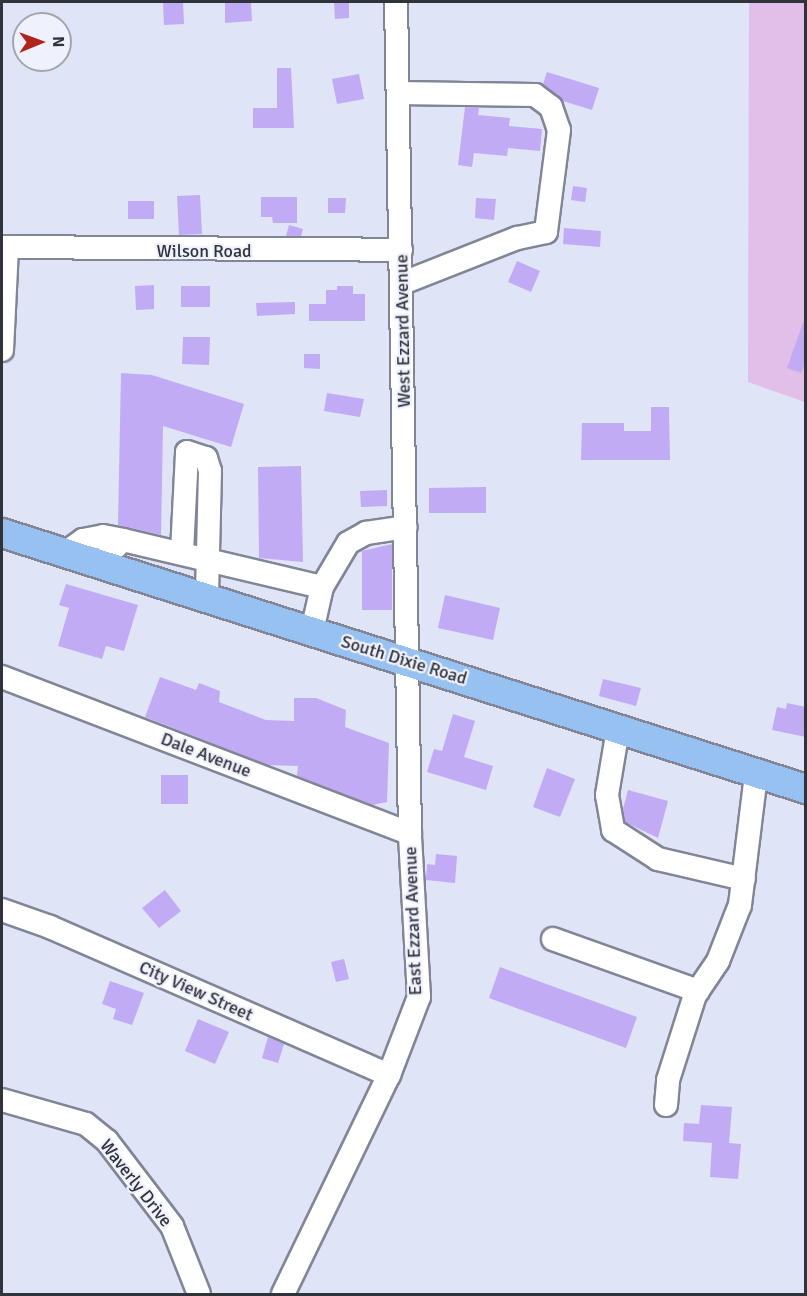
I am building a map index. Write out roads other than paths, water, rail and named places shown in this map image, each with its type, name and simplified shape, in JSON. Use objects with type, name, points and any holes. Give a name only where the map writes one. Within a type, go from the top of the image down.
[{"type":"main road","name":"South Dixie Road","points":[[2,533],[806,789]]},
{"type":"street","name":"West Ezzard Avenue","points":[[396,2],[403,283],[407,661]]},
{"type":"street","points":[[398,93],[535,95],[551,107],[559,130],[546,232],[516,238],[403,283]]},
{"type":"street","points":[[2,350],[4,247]]},
{"type":"street","name":"Wilson Road","points":[[4,247],[401,250]]},
{"type":"street","points":[[182,552],[187,452],[206,458],[210,471],[207,598]]},
{"type":"street","points":[[312,631],[322,587],[348,543],[366,533],[406,527]]},
{"type":"street","points":[[65,553],[83,540],[103,536],[182,552],[322,587]]},
{"type":"street","points":[[98,564],[123,540]]},
{"type":"street","name":"East Ezzard Avenue","points":[[283,1294],[389,1075],[419,997],[410,834],[407,661]]},
{"type":"street","name":"Dale Avenue","points":[[2,676],[410,834]]},
{"type":"street","points":[[618,729],[607,795],[613,830],[658,860],[744,879]]},
{"type":"street","points":[[666,1105],[668,1080],[698,991],[718,961],[740,904],[756,774]]},
{"type":"street","name":"City View Street","points":[[2,910],[50,927],[389,1075]]},
{"type":"street","points":[[553,939],[698,991]]},
{"type":"street","name":"Waverly Drive","points":[[2,1100],[86,1124],[106,1141],[172,1226],[200,1294]]}]
